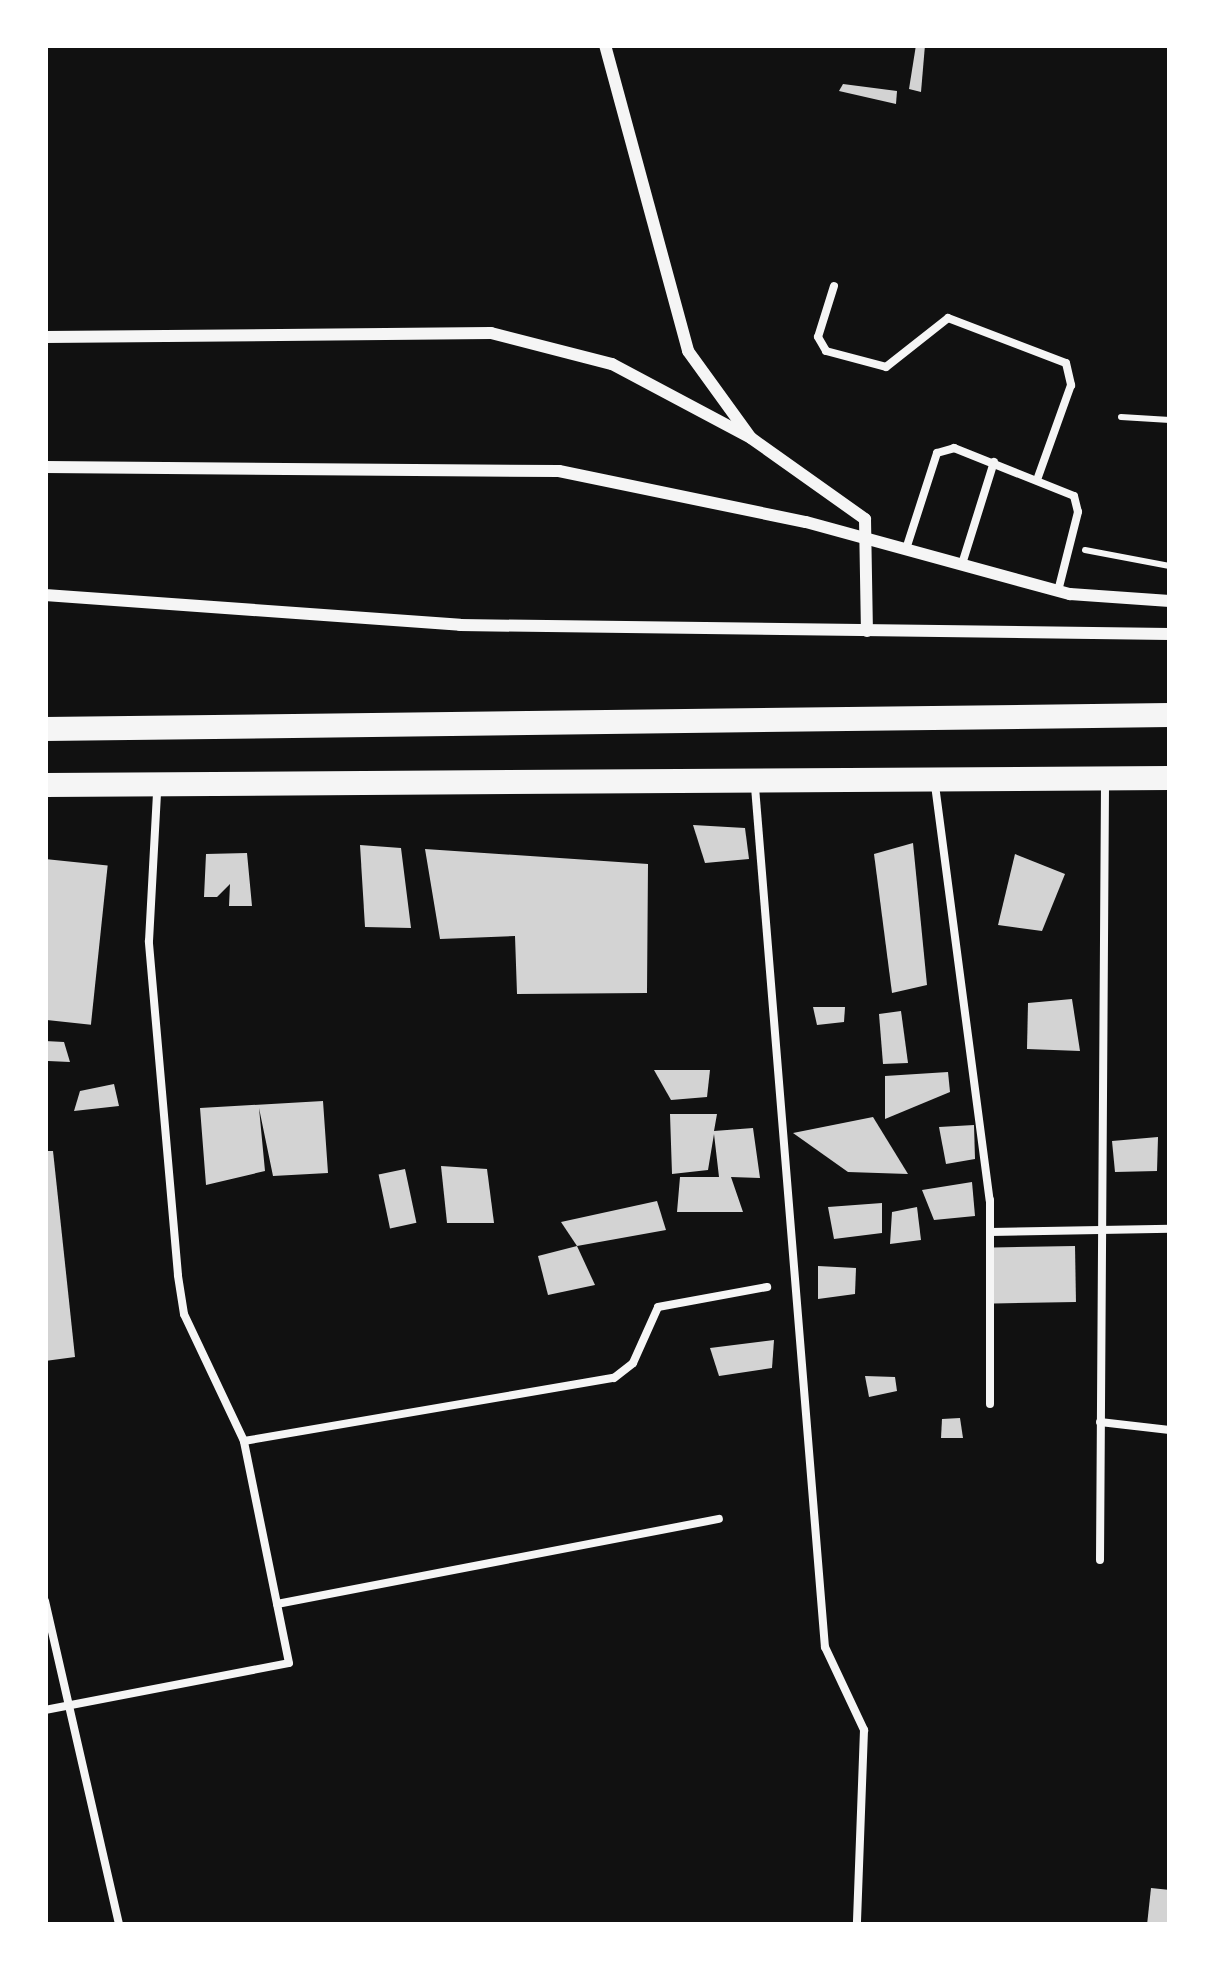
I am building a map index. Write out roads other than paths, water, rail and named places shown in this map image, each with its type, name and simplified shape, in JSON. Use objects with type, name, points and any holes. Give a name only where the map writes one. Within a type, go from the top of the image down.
[{"type":"main road","points":[[45,729],[1170,715]]},
{"type":"main road","points":[[45,785],[1170,778]]},
{"type":"street","points":[[605,45],[674,318],[706,382],[751,438]]},
{"type":"street","points":[[45,338],[491,333],[612,364],[751,438],[859,511],[870,541],[867,631]]},
{"type":"street","points":[[45,466],[527,468],[870,541],[1058,591],[1170,602]]},
{"type":"street","points":[[45,595],[460,625],[1170,634]]},
{"type":"lane","points":[[834,286],[818,337],[826,351],[886,367],[948,318],[1066,363],[1071,385],[1038,477]]},
{"type":"lane","points":[[905,550],[937,453],[954,448],[1038,477],[1074,496],[1058,591]]},
{"type":"lane","points":[[961,565],[994,462]]},
{"type":"lane","points":[[934,778],[990,1232],[989,1404]]},
{"type":"lane","points":[[754,779],[825,1647],[864,1730],[857,1925]]},
{"type":"lane","points":[[1100,1560],[1105,779]]},
{"type":"lane","points":[[45,1709],[289,1663],[244,1441],[184,1314],[178,1275],[149,941],[157,784]]},
{"type":"lane","points":[[990,1232],[1170,1229]]},
{"type":"lane","points":[[244,1441],[606,1380],[633,1363],[658,1307],[766,1287]]},
{"type":"lane","points":[[1100,1422],[1170,1430]]},
{"type":"lane","points":[[277,1604],[719,1519]]},
{"type":"lane","points":[[45,1601],[119,1925]]}]
